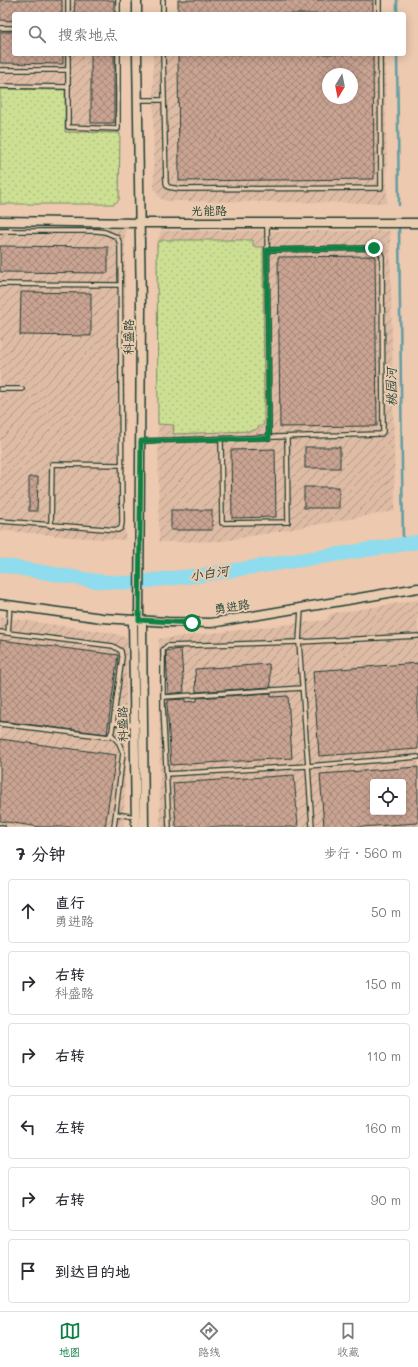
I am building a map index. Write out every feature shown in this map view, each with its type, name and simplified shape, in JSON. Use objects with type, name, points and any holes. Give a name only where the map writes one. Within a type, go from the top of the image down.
[{"type":"street","points":[[137,0],[137,12]]},
{"type":"street","name":"科盛路","points":[[137,56],[140,223],[141,441],[138,620],[139,725],[144,827]]},
{"type":"street","name":"光能路","points":[[0,221],[140,223],[418,223]]},
{"type":"street","name":"勇进路","points":[[0,604],[72,615],[211,623],[418,588]]},
{"type":"street","name":"科盛路","points":[[136,827],[139,725]]},
{"type":"lane","points":[[68,0],[68,12]]},
{"type":"lane","points":[[118,0],[118,12]]},
{"type":"lane","points":[[163,0],[163,12]]},
{"type":"lane","points":[[379,0],[379,12]]},
{"type":"lane","points":[[0,28],[12,28]]},
{"type":"lane","points":[[68,56],[68,128],[118,129],[118,56]]},
{"type":"lane","points":[[163,56],[166,183],[168,187],[180,189],[381,188],[380,56]]},
{"type":"lane","points":[[0,70],[68,70]]},
{"type":"lane","points":[[0,86],[68,87]]},
{"type":"lane","points":[[138,100],[164,100]]},
{"type":"lane","points":[[267,223],[269,438]]},
{"type":"lane","points":[[0,231],[96,231],[112,234],[117,237],[120,244],[122,465],[121,528],[118,530],[0,521]]},
{"type":"lane","points":[[141,441],[381,434],[383,432],[382,256],[379,250],[374,248],[267,250]]},
{"type":"lane","points":[[0,284],[120,285]]},
{"type":"lane","points":[[0,389],[22,389]]},
{"type":"lane","points":[[221,439],[222,523],[288,522],[286,437]]},
{"type":"lane","points":[[51,526],[52,464],[122,465]]},
{"type":"lane","points":[[8,633],[10,605]]},
{"type":"lane","points":[[301,608],[299,642],[312,827]]},
{"type":"lane","points":[[0,632],[113,646],[120,650],[122,657],[111,734],[106,738],[0,724]]},
{"type":"lane","points":[[169,827],[162,655],[166,646],[299,642],[418,636]]},
{"type":"lane","points":[[164,697],[302,688]]},
{"type":"lane","points":[[113,723],[139,725]]},
{"type":"lane","points":[[111,734],[119,743],[123,753],[114,827]]},
{"type":"lane","points":[[166,774],[308,766],[418,757]]},
{"type":"lane","points":[[116,814],[136,817]]},
{"type":"shaded area","points":[[0,0],[120,0],[120,12],[12,12],[12,56],[120,56],[119,200],[114,204],[0,204]]},
{"type":"shaded area","points":[[153,56],[385,56],[387,203],[165,201],[160,198],[154,189]]},
{"type":"shaded area","points":[[0,228],[125,229],[125,540],[71,537],[0,530]]},
{"type":"shaded area","points":[[161,231],[390,231],[395,511],[223,541],[159,542],[157,243]]},
{"type":"shaded area","points":[[418,600],[418,827],[160,827],[159,639],[327,620],[330,614]]},
{"type":"shaded area","points":[[0,617],[113,633],[127,638],[124,827],[0,827]]},
{"type":"green space","points":[[0,89],[65,90],[65,132],[120,133],[119,200],[114,204],[0,204]]},
{"type":"green space","points":[[163,240],[253,240],[253,247],[263,247],[264,424],[255,430],[173,434],[174,425],[158,424],[157,243]]},
{"type":"building","points":[[0,0],[62,0],[62,12],[12,12],[12,21],[0,20]]},
{"type":"building","points":[[75,0],[114,0],[114,12],[74,12]]},
{"type":"building","points":[[178,0],[373,0],[373,12],[178,12]]},
{"type":"building","points":[[0,32],[12,32],[12,56],[63,56],[63,64],[0,63]]},
{"type":"building","points":[[91,56],[114,56],[114,123],[91,123]]},
{"type":"building","points":[[178,56],[373,56],[374,179],[179,181]]},
{"type":"building","points":[[0,246],[108,247],[108,273],[0,272]]},
{"type":"building","points":[[375,256],[377,426],[280,427],[278,257]]},
{"type":"building","points":[[21,292],[91,293],[91,336],[20,335]]},
{"type":"building","points":[[305,447],[340,447],[340,468],[305,468]]},
{"type":"building","points":[[275,449],[276,517],[232,518],[231,450]]},
{"type":"building","points":[[29,477],[38,477],[37,511],[29,511]]},
{"type":"building","points":[[304,487],[339,487],[339,508],[304,508]]},
{"type":"building","points":[[171,510],[212,510],[212,530],[171,530]]},
{"type":"building","points":[[0,640],[118,655],[107,734],[0,721]]},
{"type":"building","points":[[181,649],[184,692],[168,694],[166,651]]},
{"type":"building","points":[[418,663],[418,749],[319,756],[313,671]]},
{"type":"building","points":[[269,664],[271,687],[196,692],[195,669]]},
{"type":"building","points":[[271,693],[271,697],[288,696],[292,758],[171,765],[168,700],[185,699],[185,702],[197,701],[197,698]]},
{"type":"building","points":[[0,739],[116,755],[105,827],[40,827],[0,821]]},
{"type":"building","points":[[418,767],[418,823],[361,827],[324,827],[320,774]]},
{"type":"building","points":[[294,775],[298,827],[176,827],[173,783]]},
{"type":"waterway","name":"桃园河","points":[[397,0],[397,12]]},
{"type":"waterway","name":"桃园河","points":[[397,56],[399,205]]},
{"type":"waterway","name":"桃园河","points":[[399,229],[403,544]]},
{"type":"waterway","name":"小白河","points":[[0,565],[96,581],[128,583],[202,575],[418,542]]},
{"type":"route","points":[[192,623],[139,620],[141,441],[269,438],[267,250],[374,248]]}]
